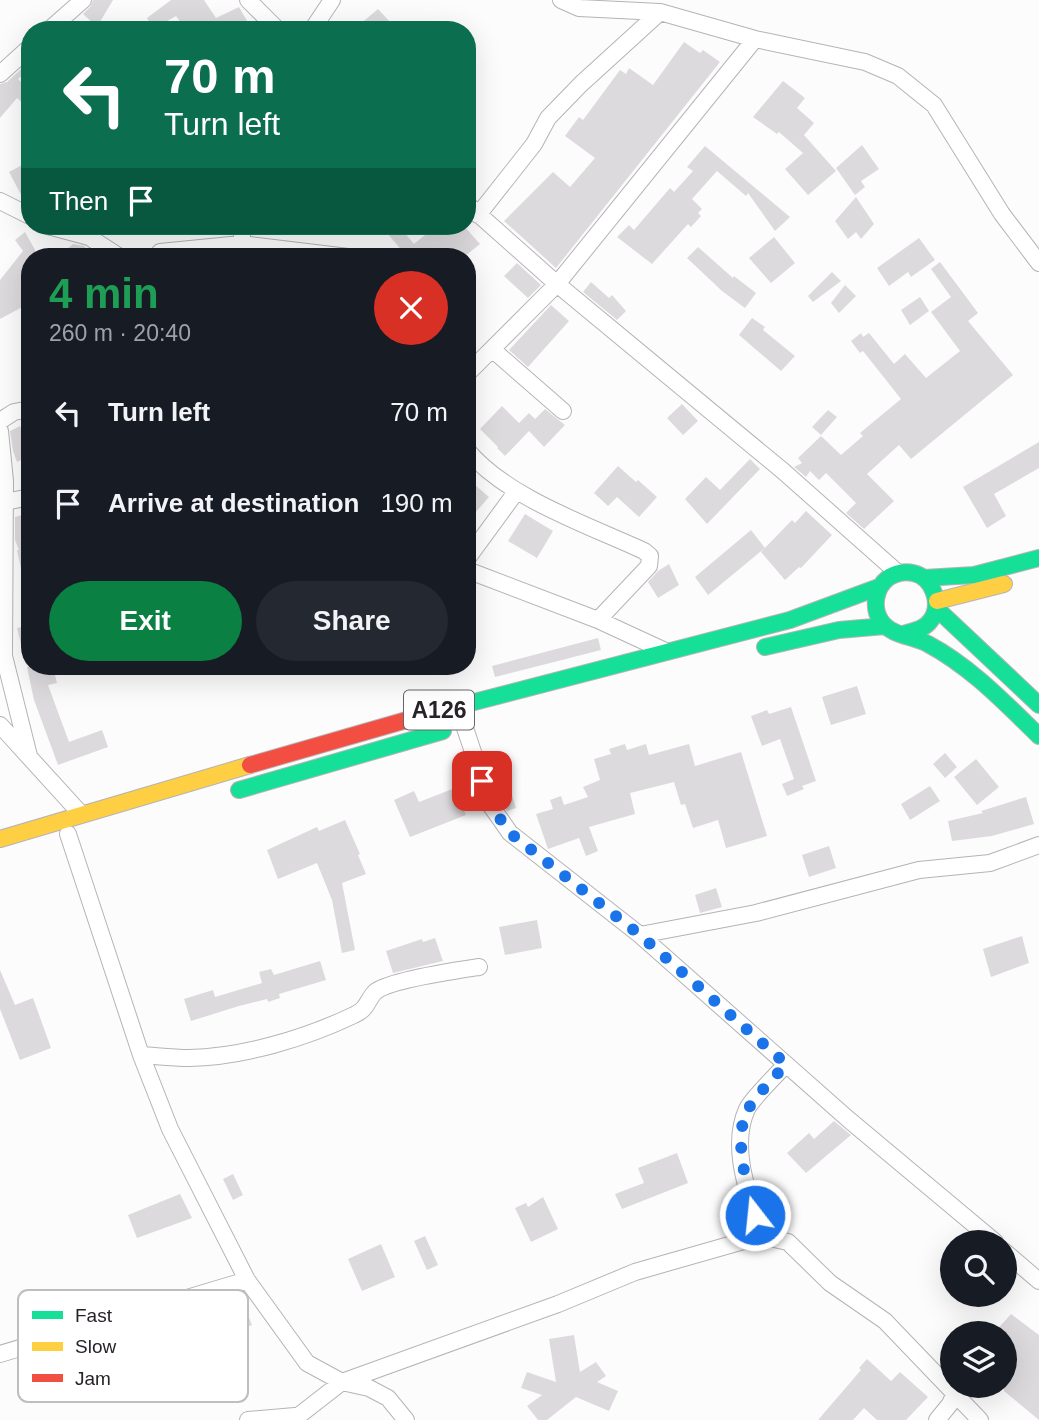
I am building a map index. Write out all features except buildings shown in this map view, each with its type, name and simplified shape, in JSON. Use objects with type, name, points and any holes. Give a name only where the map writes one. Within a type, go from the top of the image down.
[{"type":"main road","points":[[898,573],[912,573],[925,578],[974,575],[1039,558]]},
{"type":"main road","name":"A126","points":[[0,839],[424,715],[790,620],[879,587],[898,573]]},
{"type":"main road","points":[[925,578],[931,585],[936,605],[1039,705]]},
{"type":"main road","points":[[936,605],[1026,578]]},
{"type":"main road","points":[[879,587],[875,607],[889,629],[927,643],[960,665],[1039,736]]},
{"type":"main road","points":[[903,634],[921,630],[928,624],[936,605]]},
{"type":"main road","points":[[753,650],[839,630],[885,625]]},
{"type":"main road","name":"A126","points":[[221,795],[482,720]]},
{"type":"main road","points":[[0,845],[36,842],[119,821]]},
{"type":"street","points":[[59,21],[83,0]]},
{"type":"street","points":[[248,0],[269,21]]},
{"type":"street","points":[[318,21],[332,0]]},
{"type":"street","points":[[561,0],[579,8],[660,12],[755,38],[865,62],[898,76],[934,105],[1002,214],[1039,263]]},
{"type":"street","points":[[476,207],[534,144],[548,118],[660,12]]},
{"type":"street","points":[[476,366],[558,284],[755,38]]},
{"type":"street","points":[[0,74],[21,55]]},
{"type":"street","points":[[0,201],[21,212]]},
{"type":"street","points":[[476,213],[724,421],[898,573]]},
{"type":"street","points":[[82,235],[106,248]]},
{"type":"street","points":[[241,244],[242,235]]},
{"type":"street","points":[[200,248],[241,244],[274,248]]},
{"type":"street","points":[[493,350],[563,411]]},
{"type":"street","points":[[0,421],[21,411]]},
{"type":"street","points":[[0,431],[5,502],[4,656],[29,757]]},
{"type":"street","points":[[476,460],[516,492],[650,556],[649,566],[598,620]]},
{"type":"street","points":[[476,547],[516,492]]},
{"type":"street","points":[[5,502],[21,499]]},
{"type":"street","points":[[476,573],[598,620],[665,651]]},
{"type":"street","points":[[0,725],[81,814]]},
{"type":"street","points":[[464,725],[491,806],[510,833],[640,935],[981,1230]]},
{"type":"street","points":[[68,834],[141,1055],[170,1129],[247,1280],[307,1363],[342,1382],[369,1388],[388,1398],[407,1420]]},
{"type":"street","points":[[640,935],[756,913],[919,870],[990,863],[1039,845]]},
{"type":"street","points":[[141,1055],[190,1058],[221,1055],[296,1039],[358,1014],[376,992],[393,985],[479,967]]},
{"type":"street","points":[[761,1236],[743,1173],[741,1138],[748,1109],[786,1064]]},
{"type":"street","points":[[248,1420],[294,1418],[342,1382],[558,1304],[635,1272],[761,1236],[788,1242],[830,1283],[885,1321],[940,1380]]},
{"type":"street","points":[[1017,1262],[1039,1281]]},
{"type":"street","points":[[213,1290],[247,1280]]},
{"type":"street","points":[[0,1353],[18,1348]]},
{"type":"street","points":[[937,1420],[953,1398]]},
{"type":"street","points":[[957,1398],[980,1420]]},
{"type":"traffic: fast","points":[[924,578],[974,575],[1039,558]]},
{"type":"traffic: fast","points":[[903,634],[925,626],[931,620],[936,606],[930,585],[910,572],[891,576],[880,587],[876,610],[881,621],[891,630],[922,641],[959,663],[1039,736]]},
{"type":"traffic: fast","points":[[424,715],[790,620],[879,587]]},
{"type":"traffic: fast","points":[[936,608],[1039,705]]},
{"type":"traffic: fast","points":[[765,647],[839,630],[885,626]]},
{"type":"traffic: fast","points":[[239,790],[443,731]]},
{"type":"traffic: slow","points":[[937,601],[1004,584]]},
{"type":"traffic: slow","points":[[0,839],[250,765]]},
{"type":"traffic: jam","points":[[250,765],[424,715]]},
{"type":"route","points":[[482,781],[491,806],[510,833],[640,935],[786,1064],[748,1109],[741,1138],[743,1173],[755,1215]]}]
